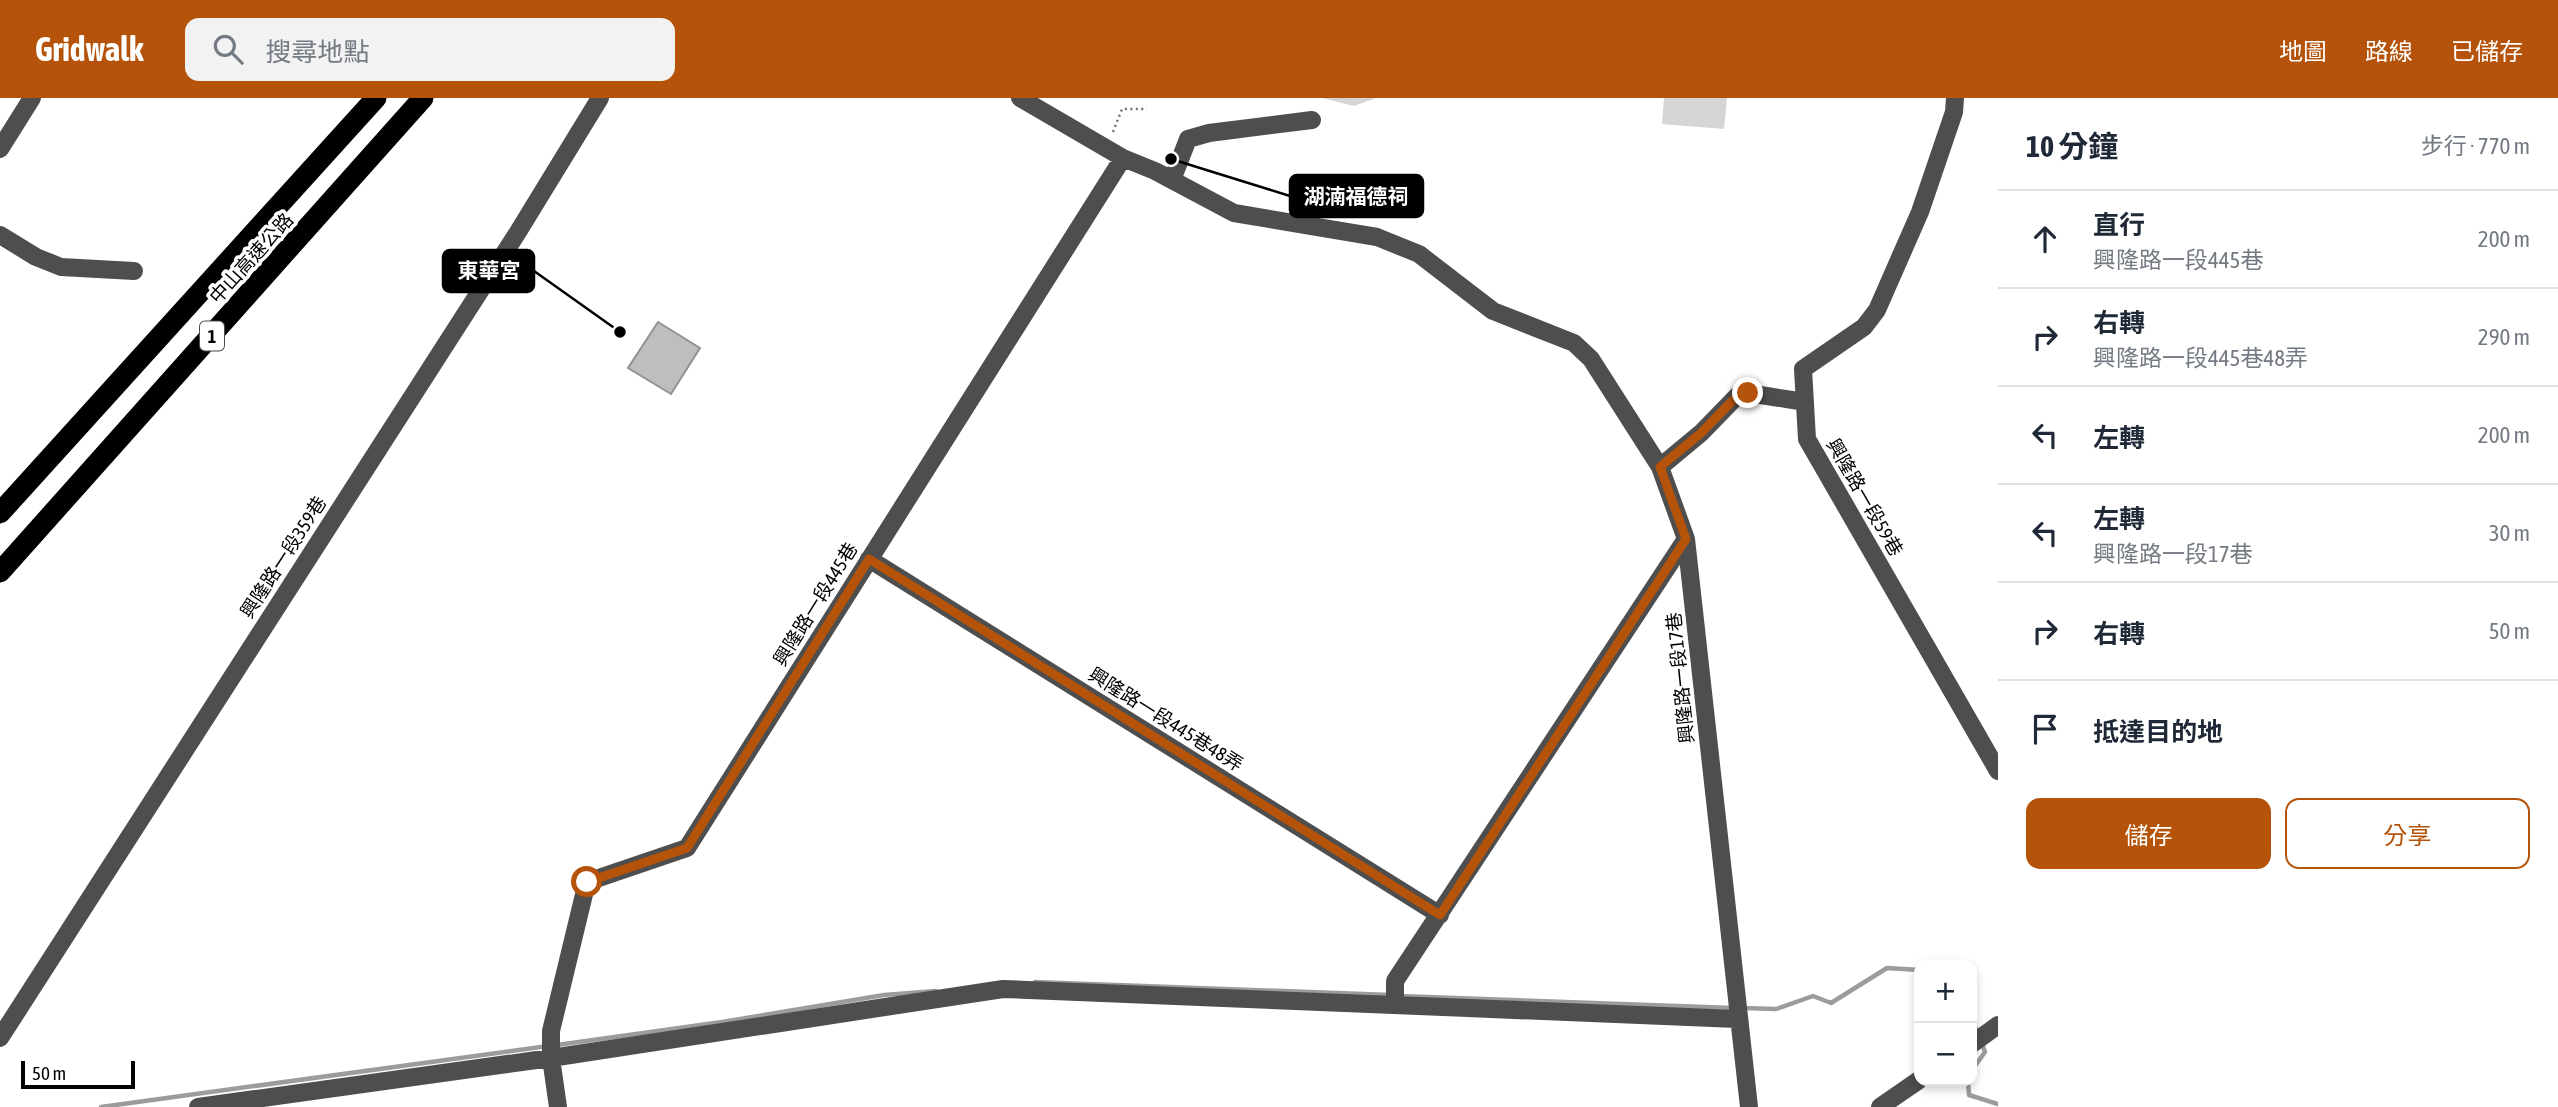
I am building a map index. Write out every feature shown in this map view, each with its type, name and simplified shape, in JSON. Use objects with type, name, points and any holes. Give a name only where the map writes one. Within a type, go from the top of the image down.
[{"type":"highway","name":"中山高速公路","points":[[0,513],[376,98]]},
{"type":"highway","name":"中山高速公路","points":[[0,572],[423,98]]},
{"type":"street","points":[[0,149],[32,98]]},
{"type":"street","name":"興隆路一段359巷","points":[[0,1038],[518,232],[600,98]]},
{"type":"street","name":"興隆路一段17巷","points":[[1020,98],[1123,158],[1234,213],[1377,237],[1419,254],[1493,311],[1574,343],[1591,359],[1660,467],[1686,539],[1736,1011],[1749,1107]]},
{"type":"street","name":"興隆路一段59巷","points":[[1955,98],[1954,112],[1920,212],[1877,310],[1864,327],[1803,369],[1807,439],[1998,771]]},
{"type":"street","points":[[1172,180],[1188,139],[1209,133],[1312,120]]},
{"type":"street","name":"興隆路一段445巷","points":[[551,1050],[587,882],[687,848],[1123,158]]},
{"type":"street","points":[[0,235],[36,257],[61,267],[134,271]]},
{"type":"street","points":[[1660,467],[1701,433],[1739,394],[1805,402]]},
{"type":"street","points":[[1395,999],[1395,981],[1686,539]]},
{"type":"street","name":"興隆路一段445巷48弄","points":[[869,559],[1440,915]]},
{"type":"street","points":[[198,1107],[551,1050],[1003,989],[1736,1011]]},
{"type":"street","points":[[1977,1040],[1994,1028]]},
{"type":"street","points":[[551,1050],[558,1107]]},
{"type":"street","points":[[1880,1107],[1914,1083]]},
{"type":"path","points":[[1107,149],[1122,109],[1147,109]]},
{"type":"shaded area","points":[[1322,98],[1376,98],[1354,106]]},
{"type":"shaded area","points":[[1664,98],[1727,98],[1724,129],[1662,124]]},
{"type":"building","points":[[658,322],[700,348],[671,394],[628,368]]},
{"type":"waterway","points":[[1742,1008],[1776,1009],[1813,996],[1831,1003],[1887,968],[1914,970]]},
{"type":"waterway","points":[[1035,982],[1390,995]]},
{"type":"waterway","points":[[557,1045],[722,1022],[884,995],[936,991]]},
{"type":"waterway","points":[[1399,996],[1733,1008]]},
{"type":"waterway","points":[[1973,1023],[1978,1033]]},
{"type":"waterway","points":[[1977,1063],[1985,1052],[1981,1041]]},
{"type":"waterway","points":[[101,1107],[548,1046]]},
{"type":"waterway","points":[[1968,1086],[1969,1095],[1998,1104]]},
{"type":"place","name":"湖湳福德祠","points":[[1171,159]]},
{"type":"place","name":"東華宮","points":[[620,332]]},
{"type":"route","points":[[587,882],[687,848],[869,559],[1440,915],[1686,539],[1660,467],[1701,433],[1739,394],[1748,393]]}]
